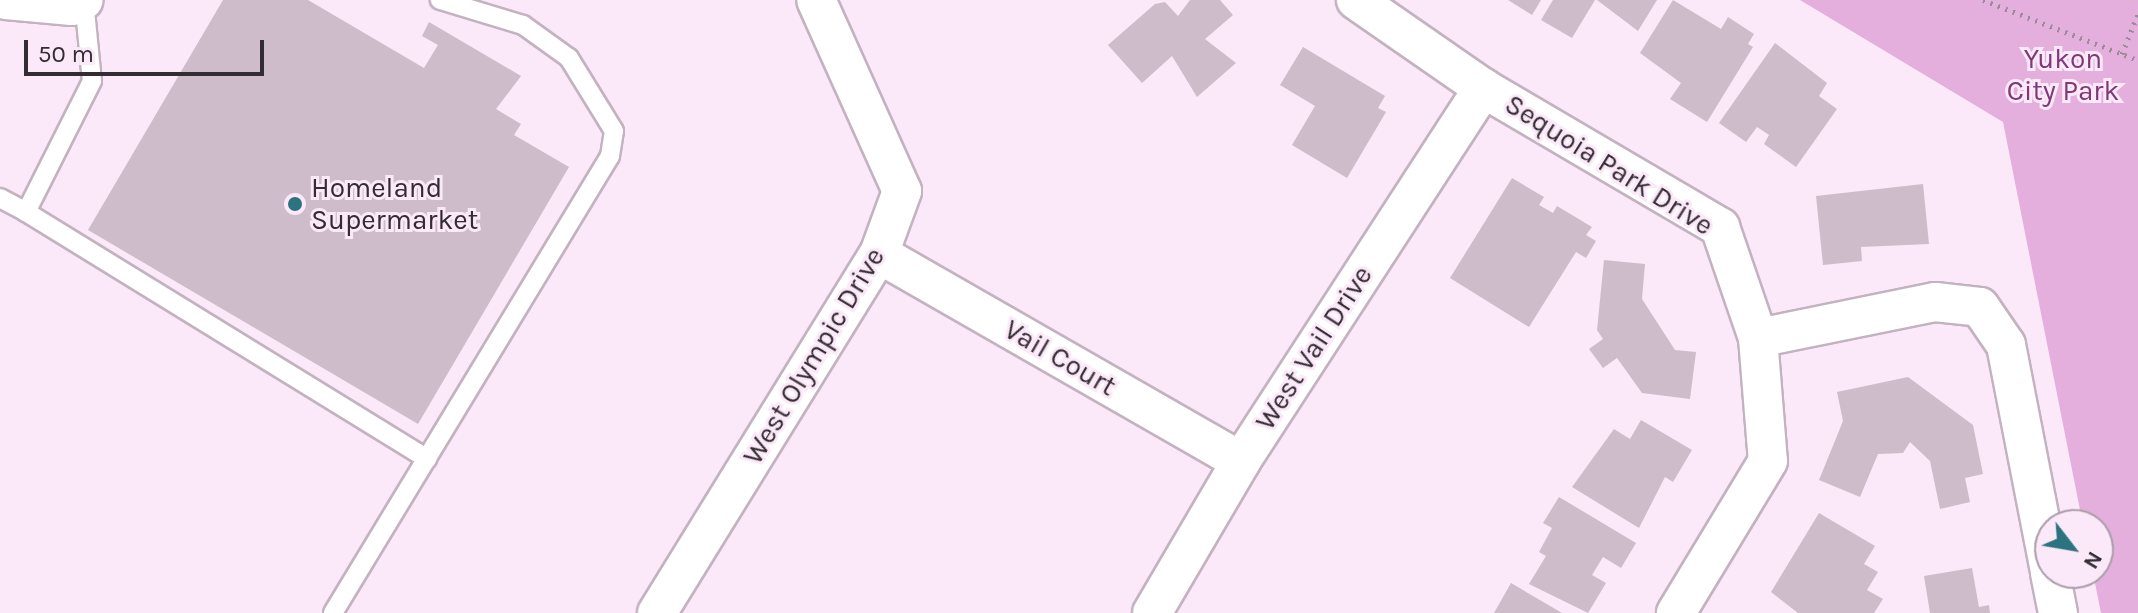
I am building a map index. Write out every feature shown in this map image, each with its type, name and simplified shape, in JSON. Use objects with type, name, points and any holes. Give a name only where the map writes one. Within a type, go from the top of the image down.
[{"type":"street","points":[[6,0],[72,6],[84,0]]},
{"type":"street","name":"West Olympic Drive","points":[[657,613],[879,254],[902,191],[816,0]]},
{"type":"street","name":"Sequoia Park Drive","points":[[1356,0],[1483,88],[1720,227],[1758,338],[1768,461],[1676,613]]},
{"type":"street","name":"West Vail Drive","points":[[1152,613],[1241,461],[1483,88]]},
{"type":"street","name":"Vail Court","points":[[879,254],[1241,461]]},
{"type":"street","points":[[1758,338],[1935,302],[1980,307],[2006,345],[2038,509]]},
{"type":"street","points":[[2053,589],[2058,613]]},
{"type":"lane","points":[[26,212],[92,81],[84,0]]},
{"type":"lane","points":[[333,613],[610,156],[614,131],[569,58],[543,35],[440,0]]},
{"type":"lane","points":[[0,198],[427,459]]},
{"type":"path","points":[[1983,0],[2138,60]]},
{"type":"path","points":[[2122,54],[2138,14]]},
{"type":"green space","name":"Yukon City Park","points":[[1800,0],[2138,0],[2138,613],[2101,613],[2096,589],[2114,589],[2114,509],[2080,509],[2003,122]]},
{"type":"building","points":[[223,0],[308,0],[424,68],[438,45],[422,36],[429,22],[521,76],[496,109],[521,124],[514,135],[569,167],[418,424],[88,230]]},
{"type":"building","points":[[1190,0],[1220,0],[1233,15],[1205,39],[1236,63],[1197,97],[1172,56],[1142,83],[1108,45],[1155,4],[1165,2],[1178,16]]},
{"type":"building","points":[[1508,0],[1541,0],[1532,15]]},
{"type":"building","points":[[1553,0],[1595,0],[1572,38],[1541,20]]},
{"type":"building","points":[[1597,0],[1657,0],[1638,31]]},
{"type":"building","points":[[1673,0],[1721,29],[1728,17],[1754,34],[1748,44],[1753,47],[1707,122],[1670,99],[1681,83],[1640,53]]},
{"type":"building","points":[[1775,43],[1827,83],[1819,96],[1837,109],[1796,167],[1764,144],[1769,135],[1757,127],[1746,142],[1719,123]]},
{"type":"building","points":[[1303,47],[1385,96],[1378,108],[1386,112],[1347,178],[1292,145],[1315,106],[1280,85]]},
{"type":"building","points":[[1512,178],[1544,197],[1539,205],[1553,213],[1557,206],[1592,227],[1586,235],[1596,241],[1586,258],[1576,252],[1529,327],[1450,278]]},
{"type":"building","points":[[1923,184],[1929,244],[1861,247],[1862,261],[1823,265],[1816,196]]},
{"type":"building","points":[[1604,260],[1645,264],[1642,299],[1675,350],[1696,352],[1690,399],[1642,393],[1617,358],[1603,368],[1589,349],[1603,339],[1597,330]]},
{"type":"building","points":[[1908,377],[1973,425],[1983,474],[1965,478],[1970,502],[1940,509],[1930,461],[1910,442],[1903,453],[1878,454],[1860,497],[1819,480],[1843,421],[1837,392]]},
{"type":"building","points":[[1641,420],[1692,450],[1673,482],[1665,477],[1639,528],[1572,487],[1614,429],[1630,439]]},
{"type":"building","points":[[1559,497],[1636,543],[1621,568],[1603,557],[1592,575],[1606,583],[1588,613],[1529,584],[1546,556],[1539,552],[1552,528],[1543,523]]},
{"type":"building","points":[[1819,513],[1875,546],[1864,564],[1878,572],[1867,590],[1883,599],[1874,613],[1798,613],[1771,592]]},
{"type":"building","points":[[1972,568],[1979,607],[1989,605],[1990,613],[1930,613],[1924,576]]},
{"type":"building","points":[[1511,583],[1562,613],[1494,613]]},
{"type":"place","name":"Homeland Supermarket","points":[[295,204]]}]
